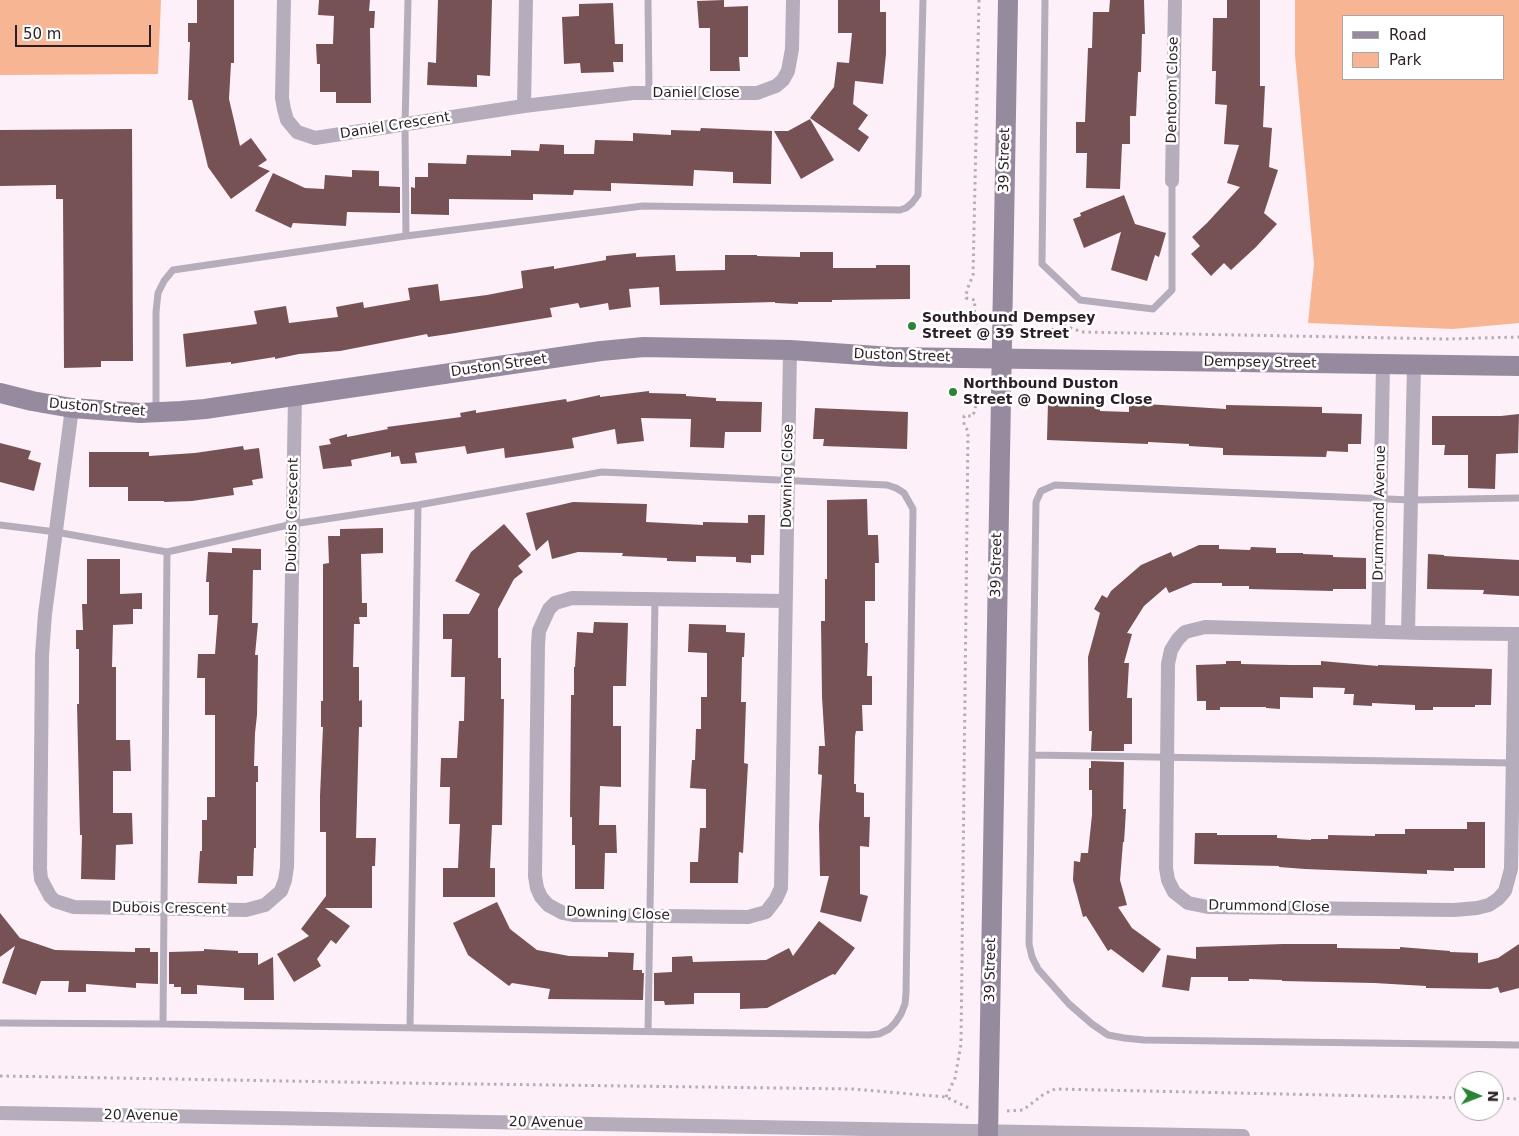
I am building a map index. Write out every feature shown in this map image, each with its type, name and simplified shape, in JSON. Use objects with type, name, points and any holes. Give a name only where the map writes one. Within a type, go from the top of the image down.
[{"type":"street","name":"Daniel Crescent","points":[[284,0],[282,98],[287,120],[298,132],[315,138],[524,106]]},
{"type":"street","points":[[524,106],[526,0]]},
{"type":"street","name":"Daniel Close","points":[[524,106],[649,92],[757,93],[776,86],[783,80],[791,61],[793,0]]},
{"type":"street","name":"39 Street","points":[[988,1126],[1008,0]]},
{"type":"street","name":"Dentoom Close","points":[[1172,180],[1175,0]]},
{"type":"street","name":"Duston Street","points":[[0,393],[72,408],[156,413],[206,409],[636,348],[678,347],[790,350],[892,357],[1001,359]]},
{"type":"street","name":"Downing Close","points":[[785,601],[572,598],[555,603],[549,608],[539,630],[538,645],[535,876],[541,897],[548,905],[563,914],[573,915],[739,918],[766,912],[781,888],[790,350]]},
{"type":"street","name":"Dempsey Street","points":[[1001,359],[1519,366]]},
{"type":"street","name":"Drummond Avenue","points":[[1378,631],[1383,365]]},
{"type":"street","points":[[1408,632],[1414,365]]},
{"type":"street","name":"Dubois Crescent","points":[[72,408],[45,614],[42,655],[40,869],[42,879],[50,896],[55,901],[74,907],[246,910],[264,905],[274,898],[281,891],[285,880],[295,396]]},
{"type":"street","name":"Drummond Close","points":[[1378,631],[1204,627],[1185,632],[1178,639],[1171,650],[1168,664],[1165,855],[1168,880],[1174,892],[1181,898],[1188,903],[1208,907],[1454,910],[1478,908],[1489,905],[1498,899],[1505,891],[1511,870],[1517,634]]},
{"type":"street","points":[[1378,631],[1517,634]]},
{"type":"street","name":"20 Avenue","points":[[0,1114],[988,1126],[1243,1136]]},
{"type":"lane","points":[[406,236],[405,125],[408,0]]},
{"type":"lane","points":[[648,0],[649,92]]},
{"type":"lane","points":[[156,413],[156,312],[158,293],[164,280],[173,270],[406,236],[643,206],[900,210],[906,208],[918,196],[923,0]]},
{"type":"lane","points":[[1045,0],[1042,264],[1080,300],[1153,309],[1172,290],[1172,180]]},
{"type":"lane","points":[[0,525],[56,532],[168,552],[293,524],[418,505],[602,472],[887,486],[896,488],[904,493],[913,509],[906,992],[904,1004],[895,1024],[889,1030],[869,1035],[0,1023]]},
{"type":"lane","points":[[1519,498],[1411,500],[1055,485],[1041,491],[1036,502],[1029,944],[1032,958],[1038,970],[1068,1004],[1108,1035],[1154,1040],[1519,1045]]},
{"type":"lane","points":[[410,1028],[418,505]]},
{"type":"lane","points":[[163,1024],[168,552]]},
{"type":"lane","points":[[648,1031],[655,599]]},
{"type":"lane","points":[[1033,754],[1513,762]]},
{"type":"path","points":[[977,323],[974,320],[976,300],[966,298],[973,275],[979,0]]},
{"type":"path","points":[[1025,332],[1052,332],[1052,323],[1082,332],[1446,339],[1519,337]]},
{"type":"path","points":[[946,1097],[955,1078],[961,1044],[968,431],[964,425],[964,416],[972,416],[979,394]]},
{"type":"path","points":[[0,1076],[853,1089],[946,1097],[970,1109],[988,1126],[1008,1112],[1023,1110],[1044,1094],[1055,1089],[1454,1098]]},
{"type":"path","points":[[1504,1098],[1519,1099]]},
{"type":"green space","points":[[0,0],[161,0],[158,74],[0,75]]},
{"type":"green space","points":[[1295,0],[1519,0],[1519,323],[1453,329],[1308,323],[1314,264],[1295,55]]},
{"type":"building","points":[[197,0],[234,0],[234,63],[231,63],[229,99],[240,146],[251,138],[267,160],[258,166],[270,171],[231,199],[208,167],[192,100],[188,100],[190,42],[188,42],[188,23],[197,23]]},
{"type":"building","points":[[319,0],[370,0],[369,11],[375,11],[374,28],[370,28],[371,103],[336,103],[336,92],[320,92],[320,64],[317,64],[316,44],[333,44],[334,16],[318,15]]},
{"type":"building","points":[[438,0],[492,0],[490,76],[477,75],[477,87],[427,85],[428,62],[436,63]]},
{"type":"building","points":[[724,0],[724,7],[748,6],[748,57],[739,57],[740,71],[710,71],[710,28],[699,28],[697,1]]},
{"type":"building","points":[[838,0],[880,0],[880,12],[886,12],[886,54],[883,84],[855,81],[853,104],[868,115],[858,129],[869,137],[859,152],[810,118],[834,87],[837,62],[849,63],[852,33],[838,33]]},
{"type":"building","points":[[1110,0],[1144,0],[1145,34],[1142,34],[1141,72],[1138,72],[1136,116],[1130,116],[1130,144],[1122,144],[1120,189],[1086,188],[1087,153],[1076,153],[1076,122],[1085,122],[1088,48],[1092,48],[1093,12],[1109,12]]},
{"type":"building","points":[[1227,0],[1260,0],[1260,86],[1265,86],[1263,127],[1272,128],[1269,167],[1278,170],[1264,213],[1277,224],[1231,270],[1224,263],[1211,276],[1191,254],[1200,246],[1192,237],[1240,187],[1227,183],[1239,145],[1224,144],[1227,105],[1215,104],[1216,71],[1212,71],[1213,18],[1227,18]]},
{"type":"building","points":[[613,3],[615,44],[623,44],[623,62],[613,62],[614,72],[581,73],[580,63],[564,64],[562,17],[579,16],[579,4]]},
{"type":"building","points":[[810,119],[834,160],[801,179],[774,131],[788,131]]},
{"type":"building","points":[[701,128],[772,131],[771,184],[733,183],[733,172],[694,170],[693,186],[611,183],[611,191],[574,190],[573,195],[533,194],[533,200],[449,199],[449,215],[411,214],[411,187],[415,188],[415,177],[428,177],[428,163],[466,164],[467,155],[511,156],[511,150],[539,151],[540,144],[564,145],[564,154],[594,154],[595,140],[633,141],[633,133],[671,135],[671,130],[700,131]]},
{"type":"building","points":[[132,129],[133,361],[101,361],[101,367],[64,368],[63,199],[56,199],[56,185],[0,186],[0,130]]},
{"type":"building","points":[[352,170],[379,171],[379,186],[400,187],[400,213],[347,212],[346,226],[293,223],[291,228],[255,211],[273,173],[305,188],[324,189],[325,175],[352,177]]},
{"type":"building","points":[[1124,195],[1135,224],[1166,233],[1159,257],[1155,255],[1147,281],[1111,270],[1121,232],[1084,248],[1073,219],[1081,216],[1080,213]]},
{"type":"building","points":[[800,252],[833,252],[833,268],[876,268],[876,265],[910,265],[910,299],[832,300],[832,302],[798,302],[798,304],[775,302],[660,305],[659,287],[629,289],[631,307],[609,310],[608,303],[580,308],[578,303],[550,308],[552,317],[449,334],[428,337],[427,334],[340,351],[299,354],[231,364],[231,362],[186,367],[183,334],[257,324],[254,311],[286,306],[289,323],[338,317],[336,307],[363,302],[364,308],[410,300],[408,288],[438,284],[440,301],[487,295],[523,288],[521,271],[554,266],[554,269],[606,260],[606,256],[636,253],[636,257],[675,255],[676,271],[725,270],[725,255],[800,257]]},
{"type":"building","points":[[649,391],[649,393],[686,394],[686,396],[716,398],[716,401],[762,402],[761,432],[725,432],[724,448],[690,447],[691,419],[641,418],[644,441],[617,444],[615,429],[572,438],[574,448],[505,458],[504,448],[467,454],[465,446],[415,453],[417,463],[401,464],[399,456],[391,457],[391,452],[351,460],[352,466],[323,469],[319,446],[331,444],[329,439],[347,434],[347,437],[388,429],[387,427],[461,417],[460,413],[476,410],[476,413],[566,399],[567,402],[600,395],[600,397]]},
{"type":"building","points":[[1048,402],[1068,403],[1068,405],[1100,405],[1100,411],[1129,412],[1129,403],[1226,409],[1226,405],[1322,407],[1322,413],[1362,414],[1361,444],[1348,444],[1348,452],[1327,451],[1326,457],[1223,455],[1223,448],[1189,446],[1189,444],[1047,440]]},
{"type":"building","points":[[815,408],[908,412],[907,449],[823,446],[824,439],[813,439]]},
{"type":"building","points":[[1519,414],[1518,453],[1496,454],[1495,489],[1468,488],[1468,455],[1444,455],[1445,445],[1432,445],[1432,416],[1501,416]]},
{"type":"building","points":[[0,443],[31,451],[28,459],[41,463],[34,491],[0,482]]},
{"type":"building","points":[[243,446],[244,450],[259,448],[263,478],[252,480],[253,485],[233,488],[234,495],[192,501],[128,501],[128,487],[89,487],[89,452],[149,452],[149,456],[195,453]]},
{"type":"building","points":[[867,499],[868,535],[878,535],[879,563],[875,563],[875,601],[865,601],[865,643],[868,643],[867,676],[872,676],[872,705],[862,705],[863,731],[856,731],[855,736],[854,784],[856,784],[856,792],[864,793],[864,817],[870,817],[869,847],[860,846],[860,894],[868,896],[861,922],[820,912],[829,876],[820,876],[819,825],[822,775],[818,774],[819,746],[825,746],[821,621],[825,621],[827,500]]},
{"type":"building","points":[[573,502],[647,504],[646,522],[703,525],[703,522],[748,523],[748,515],[765,515],[764,555],[751,555],[751,563],[736,562],[736,557],[696,556],[696,562],[667,561],[667,558],[622,556],[623,553],[578,552],[552,559],[548,540],[536,551],[526,513]]},
{"type":"building","points":[[504,524],[531,555],[518,566],[523,572],[514,579],[498,609],[498,658],[501,658],[501,699],[504,699],[502,825],[492,825],[490,868],[495,868],[495,897],[443,897],[443,868],[458,868],[460,824],[449,824],[450,787],[440,787],[441,758],[457,758],[459,721],[464,721],[465,677],[451,677],[452,639],[443,639],[443,614],[469,614],[480,594],[455,581],[471,552]]},
{"type":"building","points":[[383,528],[383,553],[361,554],[362,603],[367,603],[367,617],[359,617],[360,624],[354,624],[353,667],[359,667],[359,701],[362,700],[362,727],[359,727],[356,838],[376,838],[375,866],[372,866],[372,908],[325,908],[350,926],[336,944],[331,940],[317,959],[321,966],[294,982],[277,954],[309,936],[301,929],[326,896],[326,832],[320,832],[320,796],[323,727],[321,727],[321,701],[323,701],[323,564],[329,563],[328,536],[340,536],[340,529]]},
{"type":"building","points":[[1199,545],[1219,545],[1219,549],[1250,550],[1251,547],[1276,548],[1276,553],[1366,558],[1366,589],[1333,589],[1333,591],[1249,589],[1249,586],[1222,586],[1222,583],[1193,583],[1169,593],[1166,587],[1144,606],[1127,633],[1132,634],[1124,663],[1129,663],[1127,698],[1132,698],[1132,744],[1124,744],[1124,751],[1091,751],[1092,731],[1089,731],[1088,657],[1100,613],[1094,609],[1102,595],[1107,598],[1111,591],[1141,565],[1171,552],[1173,557]]},
{"type":"building","points":[[232,548],[261,549],[261,570],[253,570],[252,623],[258,623],[255,655],[258,655],[254,766],[258,766],[258,782],[256,782],[256,848],[254,848],[253,876],[237,876],[237,884],[198,883],[200,851],[202,851],[202,820],[207,820],[207,797],[215,797],[215,715],[205,715],[205,678],[197,678],[198,654],[215,654],[218,615],[209,615],[209,582],[206,582],[208,552],[232,553]]},
{"type":"building","points":[[1428,554],[1519,560],[1519,596],[1483,594],[1484,590],[1427,589]]},
{"type":"building","points":[[87,559],[120,559],[120,594],[142,593],[142,609],[133,609],[133,624],[113,625],[112,667],[116,667],[116,740],[130,740],[131,771],[113,771],[113,813],[132,813],[133,844],[116,845],[115,880],[81,879],[82,835],[80,835],[77,704],[79,704],[79,649],[76,649],[76,630],[83,630],[82,604],[87,604]]},
{"type":"building","points":[[594,622],[628,623],[626,686],[613,686],[613,726],[621,726],[621,787],[600,786],[599,825],[616,825],[617,853],[605,853],[604,889],[575,889],[575,845],[572,845],[572,817],[570,817],[571,695],[574,695],[577,632],[593,633]]},
{"type":"building","points":[[689,624],[726,625],[726,632],[745,633],[744,657],[742,657],[741,702],[746,702],[744,763],[748,764],[743,853],[739,852],[738,883],[690,883],[690,862],[698,862],[700,828],[706,828],[706,789],[690,788],[692,760],[695,760],[696,729],[701,729],[701,697],[707,697],[707,653],[688,652]]},
{"type":"building","points":[[1226,661],[1241,661],[1241,664],[1321,665],[1321,661],[1378,666],[1492,669],[1491,705],[1433,707],[1433,710],[1415,710],[1415,705],[1372,703],[1372,706],[1353,705],[1354,694],[1344,694],[1345,688],[1313,687],[1313,698],[1280,697],[1280,709],[1266,707],[1220,707],[1220,710],[1206,710],[1206,701],[1197,701],[1196,665],[1226,664]]},
{"type":"building","points":[[1091,761],[1124,762],[1123,809],[1126,809],[1120,880],[1127,905],[1118,907],[1132,928],[1161,949],[1143,973],[1111,949],[1108,951],[1086,916],[1083,917],[1073,880],[1074,861],[1080,862],[1081,853],[1088,853],[1092,815],[1092,790],[1089,790],[1089,768],[1091,768]]},
{"type":"building","points":[[1467,822],[1485,822],[1485,868],[1454,868],[1454,871],[1427,870],[1427,874],[1305,869],[1279,866],[1194,864],[1195,833],[1277,835],[1277,838],[1311,840],[1328,839],[1328,835],[1375,836],[1375,834],[1405,834],[1405,829],[1467,829]]},
{"type":"building","points":[[497,902],[510,929],[537,950],[569,956],[608,957],[608,952],[634,953],[633,970],[642,970],[642,973],[644,973],[643,1000],[548,999],[550,989],[512,983],[509,986],[468,955],[453,923]]},
{"type":"building","points":[[0,913],[20,938],[55,950],[135,952],[135,948],[150,948],[150,952],[158,952],[158,984],[136,983],[136,988],[86,984],[86,992],[68,992],[69,981],[41,981],[36,995],[2,983],[15,946],[0,957]]},
{"type":"building","points":[[819,921],[855,948],[835,975],[833,974],[767,1008],[740,1009],[740,993],[694,993],[694,1004],[665,1005],[664,1001],[654,1001],[654,973],[672,972],[672,957],[692,956],[693,962],[766,960],[789,948],[793,956]]},
{"type":"building","points":[[1337,944],[1337,948],[1400,949],[1400,947],[1478,953],[1478,963],[1498,958],[1519,944],[1519,988],[1500,993],[1498,987],[1490,989],[1426,988],[1426,986],[1374,983],[1249,979],[1249,981],[1228,981],[1228,977],[1191,977],[1189,991],[1162,987],[1167,955],[1196,959],[1196,947]]},
{"type":"building","points":[[204,949],[258,953],[258,965],[273,957],[274,1000],[244,1000],[244,988],[197,985],[197,994],[181,994],[181,987],[174,987],[174,984],[169,984],[169,952],[204,951]]},
{"type":"place","name":"Southbound Dempsey Street @ 39 Street","points":[[912,326]]},
{"type":"place","name":"Northbound Duston Street @ Downing Close","points":[[953,392]]}]
